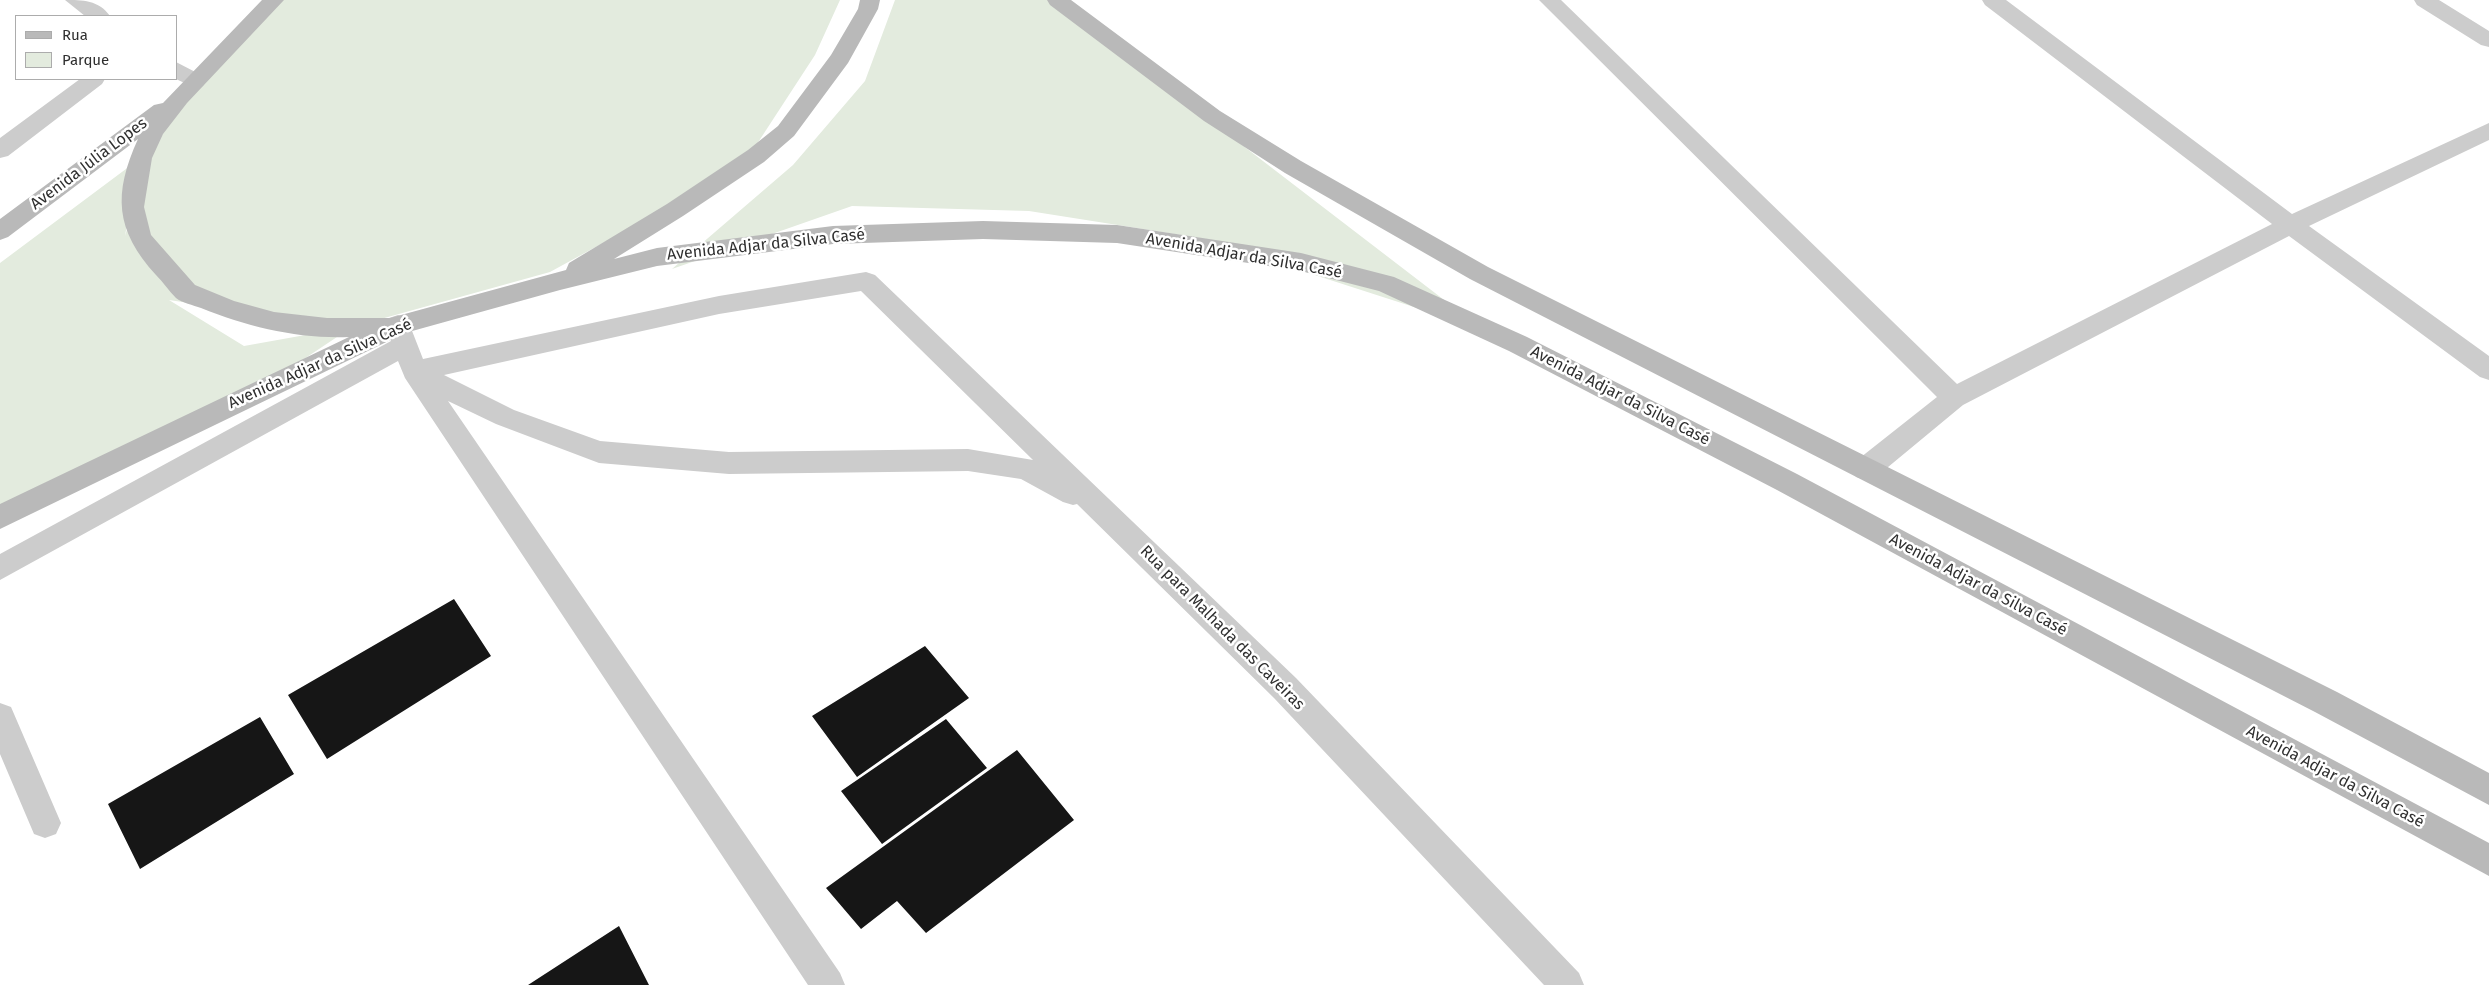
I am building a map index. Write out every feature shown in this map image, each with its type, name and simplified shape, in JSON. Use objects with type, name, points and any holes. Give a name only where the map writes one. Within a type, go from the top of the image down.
[{"type":"main road","points":[[274,0],[187,90],[153,130],[141,158],[132,207],[140,237],[156,260],[186,292],[228,309],[274,322],[327,328],[405,347]]},
{"type":"main road","points":[[560,281],[675,210],[756,156],[786,131],[840,58],[868,9],[870,0]]},
{"type":"main road","points":[[1057,0],[1212,116],[1293,167],[1479,272],[2326,702],[2489,790]]},
{"type":"main road","name":"Avenida Júlia Lopes","points":[[0,231],[187,90]]},
{"type":"main road","name":"Avenida Adjar da Silva Casé","points":[[0,517],[287,377],[405,347],[560,281],[657,257],[833,235],[983,230],[1117,234],[1301,262],[1385,283],[1518,344],[1788,482],[2489,860]]},
{"type":"street","points":[[75,0],[98,15]]},
{"type":"street","points":[[1549,0],[1954,398]]},
{"type":"street","points":[[1992,0],[2290,225],[2489,370]]},
{"type":"street","points":[[2424,0],[2489,40]]},
{"type":"street","points":[[178,72],[187,90]]},
{"type":"street","points":[[0,150],[93,80]]},
{"type":"street","points":[[1866,469],[1954,398],[2290,225],[2489,131]]},
{"type":"street","name":"Rua para Malhada das Caveiras","points":[[405,347],[719,305],[866,281],[1285,688],[1567,985]]},
{"type":"street","points":[[405,347],[505,417],[599,452],[730,463],[968,460],[1026,469],[1102,510]]},
{"type":"street","points":[[0,568],[405,347]]},
{"type":"street","points":[[405,347],[828,985]]},
{"type":"street","points":[[0,718],[45,824]]},
{"type":"green space","points":[[274,0],[840,0],[815,55],[742,167],[550,272],[352,327],[286,371],[0,514],[0,263],[138,160],[125,236],[156,131]],"holes":[[[169,300],[350,327],[244,346]]]},
{"type":"green space","points":[[895,0],[1053,0],[1482,329],[1200,238],[1029,211],[852,206],[672,269],[793,165],[865,81]]},
{"type":"building","points":[[454,599],[491,656],[327,759],[288,695]]},
{"type":"building","points":[[925,646],[969,698],[857,777],[812,716]]},
{"type":"building","points":[[260,717],[294,774],[140,869],[108,804]]},
{"type":"building","points":[[946,719],[987,768],[882,844],[841,791]]},
{"type":"building","points":[[1017,750],[1074,820],[926,933],[897,901],[861,929],[826,888]]},
{"type":"building","points":[[619,926],[649,985],[528,985]]}]
